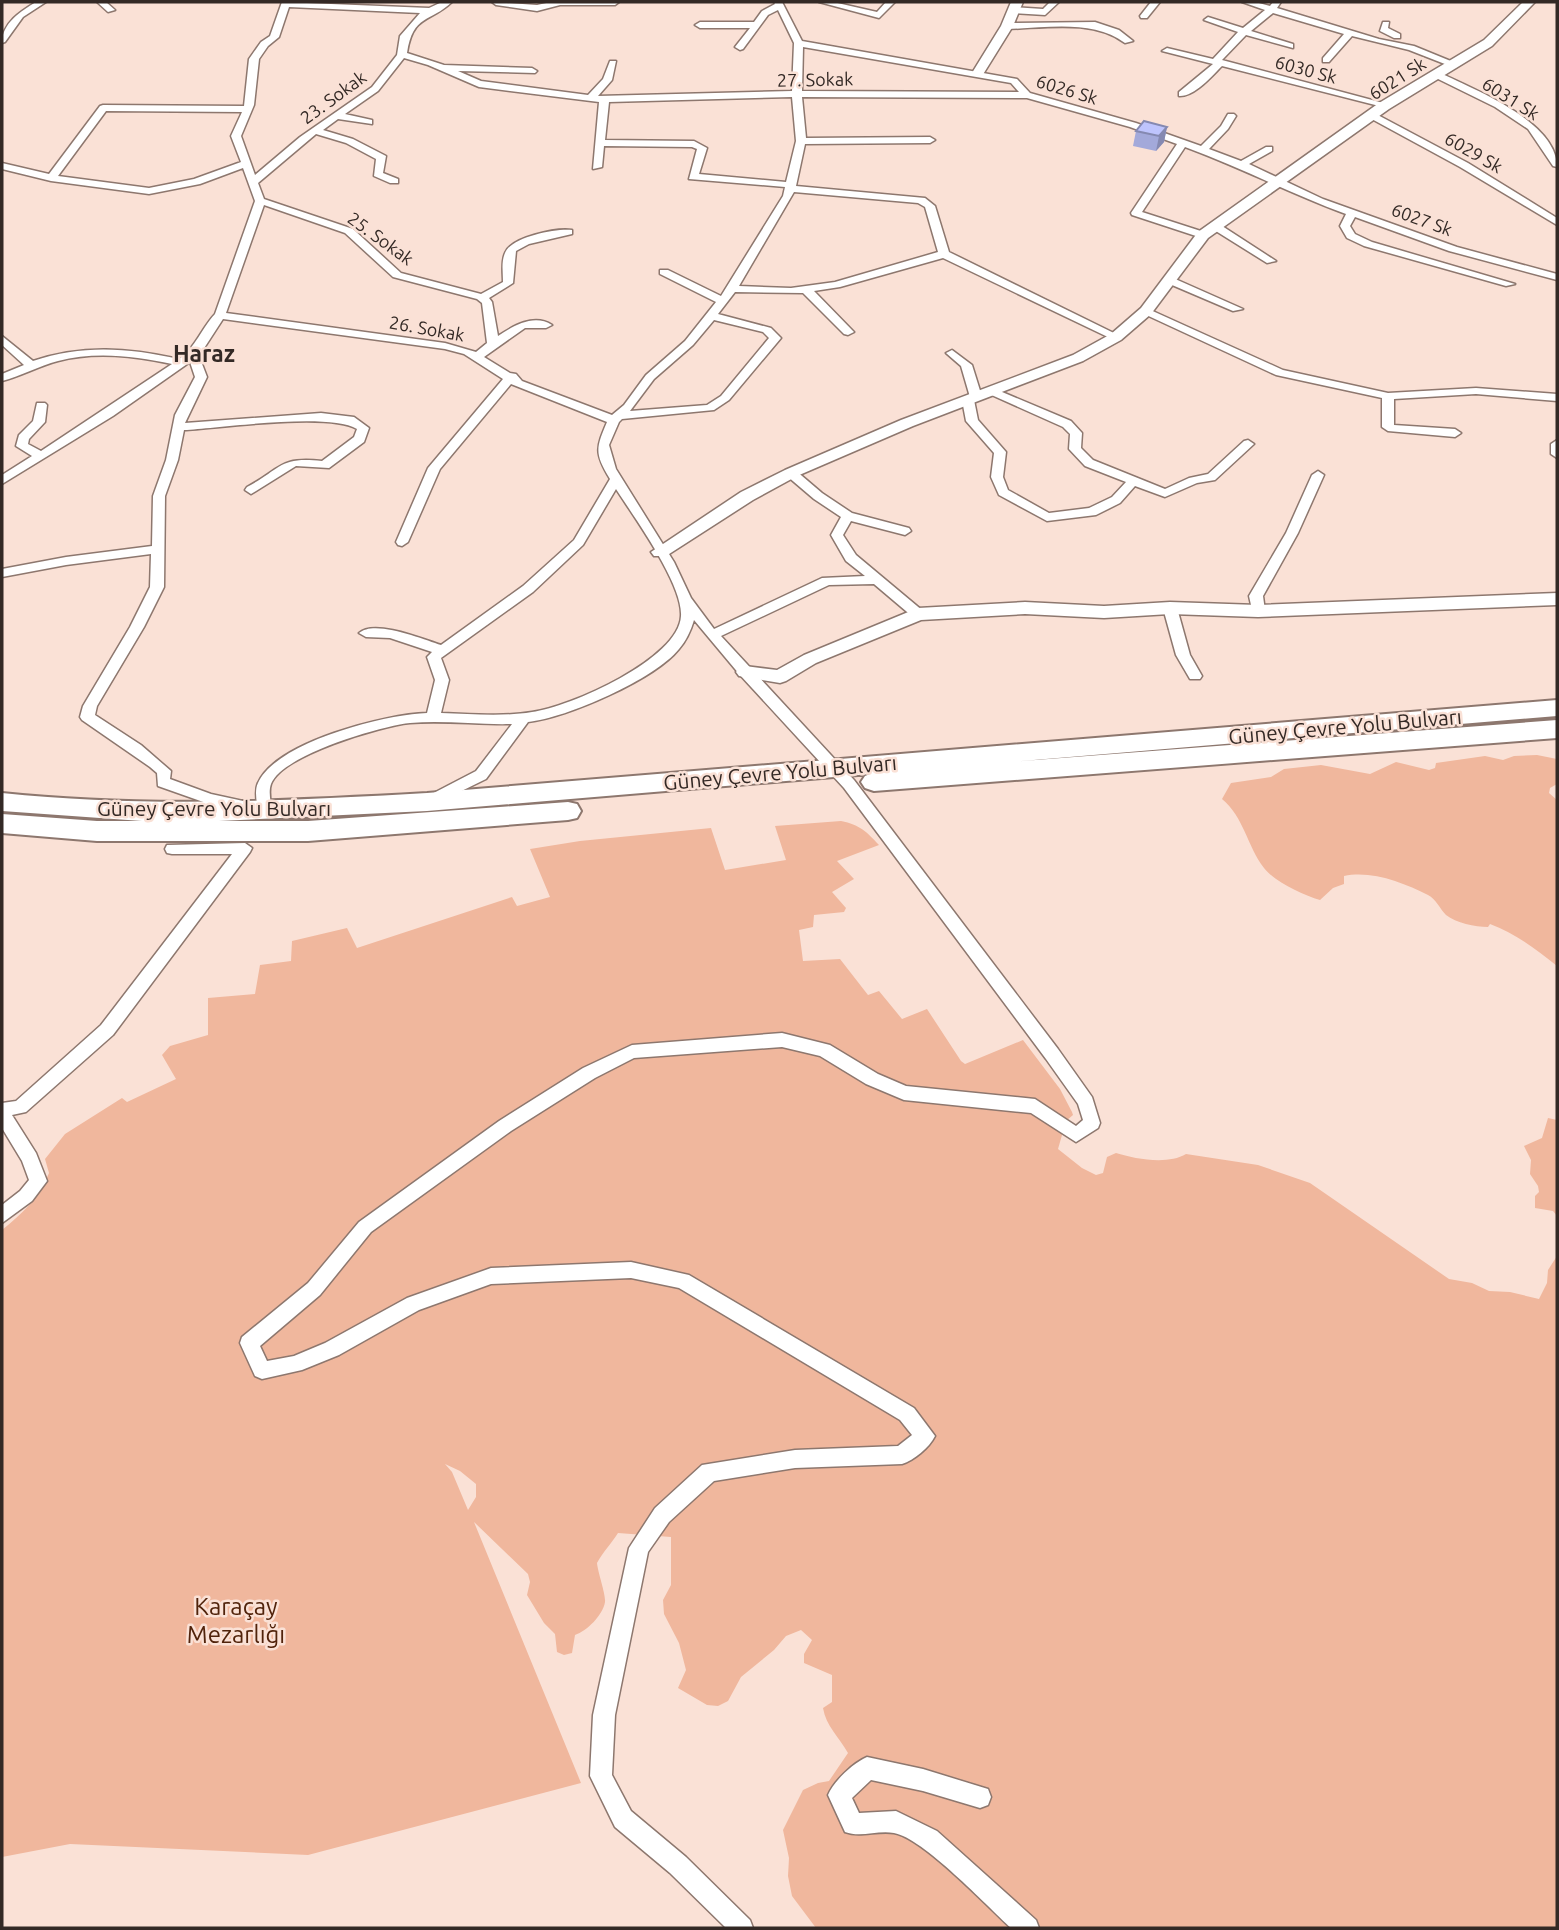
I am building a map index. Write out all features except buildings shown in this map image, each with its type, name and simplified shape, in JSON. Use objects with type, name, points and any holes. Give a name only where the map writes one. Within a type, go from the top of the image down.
[{"type":"highway","name":"Güney Çevre Yolu Bulvarı","points":[[2,824],[96,831],[308,831],[450,822],[841,776],[1557,708]]},
{"type":"highway","name":"Güney Çevre Yolu Bulvarı","points":[[2,802],[113,811],[264,811],[427,803],[1557,729]]},
{"type":"street","points":[[2,21],[20,15],[43,2]]},
{"type":"street","points":[[101,2],[111,10]]},
{"type":"street","name":"23. Sokak","points":[[253,182],[314,131],[375,89],[402,55],[405,36],[429,10],[448,2]]},
{"type":"street","points":[[496,2],[537,8],[561,2],[615,2]]},
{"type":"street","points":[[823,2],[879,15],[891,2]]},
{"type":"street","points":[[978,73],[1007,26],[1015,6],[1045,12],[1055,2]]},
{"type":"street","points":[[1144,16],[1156,2]]},
{"type":"street","points":[[1246,2],[1275,6],[1350,33],[1412,48],[1453,64]]},
{"type":"street","name":"6021 Sk","points":[[660,552],[747,496],[791,473],[972,398],[1078,359],[1116,337],[1146,311],[1209,230],[1384,106],[1488,43],[1529,2]]},
{"type":"street","points":[[4,476],[188,359],[220,315],[260,201],[236,135],[248,109],[251,66],[267,41],[274,37],[286,3],[429,10]]},
{"type":"street","points":[[2,378],[58,356],[84,352],[188,359],[201,377],[181,415],[180,427],[159,496],[157,587],[137,627],[90,706],[87,717],[131,743],[152,760],[164,771],[163,782],[209,799],[264,811],[264,785],[269,776],[305,749],[397,720],[524,718],[555,711],[639,672],[674,646],[682,633],[688,611],[681,586],[616,479],[603,450],[615,418],[628,407],[650,377],[689,343],[732,289],[791,187],[801,141],[797,94],[799,43],[779,3],[754,25],[740,47]]},
{"type":"street","points":[[1182,94],[1205,78],[1244,32],[1275,6]]},
{"type":"street","points":[[2,40],[20,15]]},
{"type":"street","points":[[1208,20],[1290,46]]},
{"type":"street","points":[[700,24],[754,25]]},
{"type":"street","points":[[1387,24],[1382,29],[1401,33],[1389,43]]},
{"type":"street","points":[[1007,26],[1095,25],[1116,32],[1128,41]]},
{"type":"street","points":[[1326,60],[1350,33]]},
{"type":"street","name":"6026 Sk","points":[[799,43],[1014,81],[1027,95],[1183,143],[1280,181]]},
{"type":"street","name":"6030 Sk","points":[[1167,51],[1218,61],[1384,106]]},
{"type":"street","name":"27. Sokak","points":[[402,55],[443,68],[479,84],[604,100],[797,94],[1027,95]]},
{"type":"street","points":[[589,99],[607,80],[613,63]]},
{"type":"street","points":[[443,68],[533,67],[530,89]]},
{"type":"street","name":"6031 Sk","points":[[1435,74],[1498,106],[1532,127],[1557,164]]},
{"type":"street","points":[[597,167],[604,100]]},
{"type":"street","points":[[51,178],[103,107],[248,109]]},
{"type":"street","name":"6029 Sk","points":[[1371,115],[1464,165],[1557,222]]},
{"type":"street","points":[[339,116],[369,121]]},
{"type":"street","points":[[1203,150],[1225,127],[1231,116]]},
{"type":"street","points":[[314,131],[344,137],[370,150],[382,158],[379,161],[378,174],[394,181]]},
{"type":"street","points":[[801,141],[930,140]]},
{"type":"street","points":[[599,143],[698,145],[702,148],[692,176],[700,179],[921,200],[930,206],[944,254]]},
{"type":"street","points":[[1183,143],[1136,213],[1209,230],[1271,261]]},
{"type":"street","points":[[1242,164],[1269,149]]},
{"type":"street","points":[[2,166],[51,178],[149,191],[196,182],[245,164]]},
{"type":"street","name":"6027 Sk","points":[[1280,181],[1319,201],[1453,249],[1557,277]]},
{"type":"street","name":"25. Sokak","points":[[260,201],[349,231],[397,275],[482,298]]},
{"type":"street","points":[[1352,213],[1345,226],[1351,236],[1368,244],[1510,284]]},
{"type":"street","points":[[493,344],[486,302],[482,298],[508,283],[509,254],[515,245],[568,232]]},
{"type":"street","points":[[732,289],[806,289],[836,285],[944,254],[1116,337]]},
{"type":"street","points":[[664,272],[722,301]]},
{"type":"street","points":[[1169,280],[1237,309]]},
{"type":"street","points":[[806,289],[848,332]]},
{"type":"street","points":[[1146,311],[1280,373],[1388,396],[1476,391],[1557,398]]},
{"type":"street","name":"26. Sokak","points":[[220,315],[445,346],[468,352],[527,387],[615,418]]},
{"type":"street","points":[[615,418],[710,408],[725,398],[775,338],[767,330],[711,316]]},
{"type":"street","points":[[477,358],[505,334],[523,325],[546,325]]},
{"type":"street","points":[[2,339],[32,366]]},
{"type":"street","points":[[952,354],[966,365],[972,398],[972,421],[1000,452],[998,477],[1003,492],[1046,517],[1092,512],[1116,500],[1133,481]]},
{"type":"street","points":[[402,542],[434,468],[512,376]]},
{"type":"street","points":[[992,391],[1067,424],[1076,433],[1075,449],[1090,463],[1165,493],[1182,487],[1196,477],[1211,477],[1248,444]]},
{"type":"street","points":[[1388,396],[1388,427],[1455,433]]},
{"type":"street","points":[[40,455],[22,446],[23,439],[39,422],[41,405]]},
{"type":"street","points":[[180,427],[321,417],[350,420],[363,428],[360,439],[325,465],[302,462],[289,465],[251,490]]},
{"type":"street","points":[[1557,444],[1557,454]]},
{"type":"street","points":[[791,473],[818,496],[848,516],[905,531]]},
{"type":"street","points":[[1258,611],[1256,596],[1292,533],[1318,475]]},
{"type":"street","points":[[433,718],[442,680],[434,657],[528,589],[579,542],[616,479]]},
{"type":"street","points":[[848,516],[837,535],[851,558],[918,614]]},
{"type":"street","points":[[2,573],[66,561],[159,549]]},
{"type":"street","points":[[712,635],[827,581],[880,580]]},
{"type":"street","points":[[685,599],[745,673],[841,776],[1052,1054],[1086,1102],[1092,1123],[1076,1135],[1035,1106],[904,1093],[872,1079],[824,1050],[782,1040],[632,1052],[589,1073],[505,1126],[365,1227],[314,1289],[249,1343],[262,1370],[295,1364],[332,1349],[413,1304],[491,1276],[631,1270],[683,1281],[906,1414],[925,1436],[902,1455],[795,1459],[709,1472],[662,1515],[639,1548],[604,1715],[601,1776],[624,1819],[678,1865],[742,1928]]},
{"type":"street","points":[[745,673],[780,677],[810,659],[918,614],[1026,608],[1104,612],[1170,608],[1258,611],[1557,599]]},
{"type":"street","points":[[1170,608],[1184,655],[1195,676]]},
{"type":"street","points":[[366,633],[391,634],[441,650]]},
{"type":"street","points":[[427,803],[481,775],[524,718]]},
{"type":"street","points":[[2,1215],[26,1196],[38,1181],[30,1158],[2,1112],[20,1107],[107,1030],[244,848],[172,849]]},
{"type":"street","points":[[980,1797],[923,1780],[867,1768],[839,1795],[853,1824],[896,1822],[929,1839],[1028,1928]]},
{"type":"green space","points":[[1537,755],[1557,759],[1557,784],[1550,788],[1549,793],[1557,800],[1557,966],[1508,932],[1490,924],[1488,927],[1477,926],[1455,920],[1446,915],[1428,895],[1388,879],[1366,875],[1344,876],[1344,884],[1333,888],[1320,900],[1298,891],[1282,883],[1264,868],[1235,814],[1222,799],[1231,783],[1271,777],[1284,769],[1321,765],[1370,774],[1396,762],[1429,770],[1435,768],[1436,763],[1485,756],[1503,760],[1514,756]]},
{"type":"green space","name":"Karaçay Mezarlığı","points":[[841,821],[862,829],[879,845],[837,861],[854,879],[832,892],[846,908],[844,912],[814,915],[813,927],[799,930],[803,961],[840,959],[868,995],[879,991],[902,1019],[927,1009],[965,1064],[1023,1040],[1060,1089],[1072,1112],[1073,1115],[1066,1121],[1058,1149],[1082,1168],[1096,1175],[1103,1173],[1107,1157],[1116,1153],[1161,1160],[1186,1154],[1258,1165],[1310,1183],[1449,1279],[1472,1283],[1489,1291],[1510,1292],[1539,1299],[1547,1283],[1548,1270],[1557,1256],[1557,1928],[816,1928],[792,1896],[788,1876],[789,1858],[783,1830],[803,1790],[829,1781],[848,1753],[830,1726],[823,1708],[832,1702],[832,1675],[804,1663],[804,1654],[812,1640],[801,1630],[786,1636],[774,1650],[741,1677],[728,1701],[718,1706],[707,1705],[678,1688],[686,1670],[679,1643],[664,1614],[663,1600],[671,1585],[671,1537],[618,1533],[597,1563],[605,1599],[604,1607],[594,1622],[575,1635],[572,1653],[564,1655],[557,1652],[555,1634],[544,1623],[527,1595],[530,1582],[528,1574],[474,1522],[581,1783],[308,1855],[70,1844],[2,1857],[2,1230],[23,1212],[40,1190],[49,1173],[45,1159],[65,1134],[122,1098],[127,1102],[176,1079],[162,1055],[170,1046],[208,1035],[208,998],[255,994],[260,965],[291,961],[292,941],[347,928],[357,948],[512,897],[517,906],[550,897],[530,849],[580,841],[711,828],[725,870],[786,860],[775,826]],"holes":[[[445,1464],[460,1471],[476,1484],[476,1497],[468,1510],[452,1472]]]},
{"type":"green space","points":[[1548,1118],[1557,1120],[1557,1216],[1553,1211],[1535,1208],[1538,1186],[1530,1174],[1531,1160],[1524,1146],[1542,1138]]},
{"type":"district","name":"Haraz","points":[[204,353]]}]
